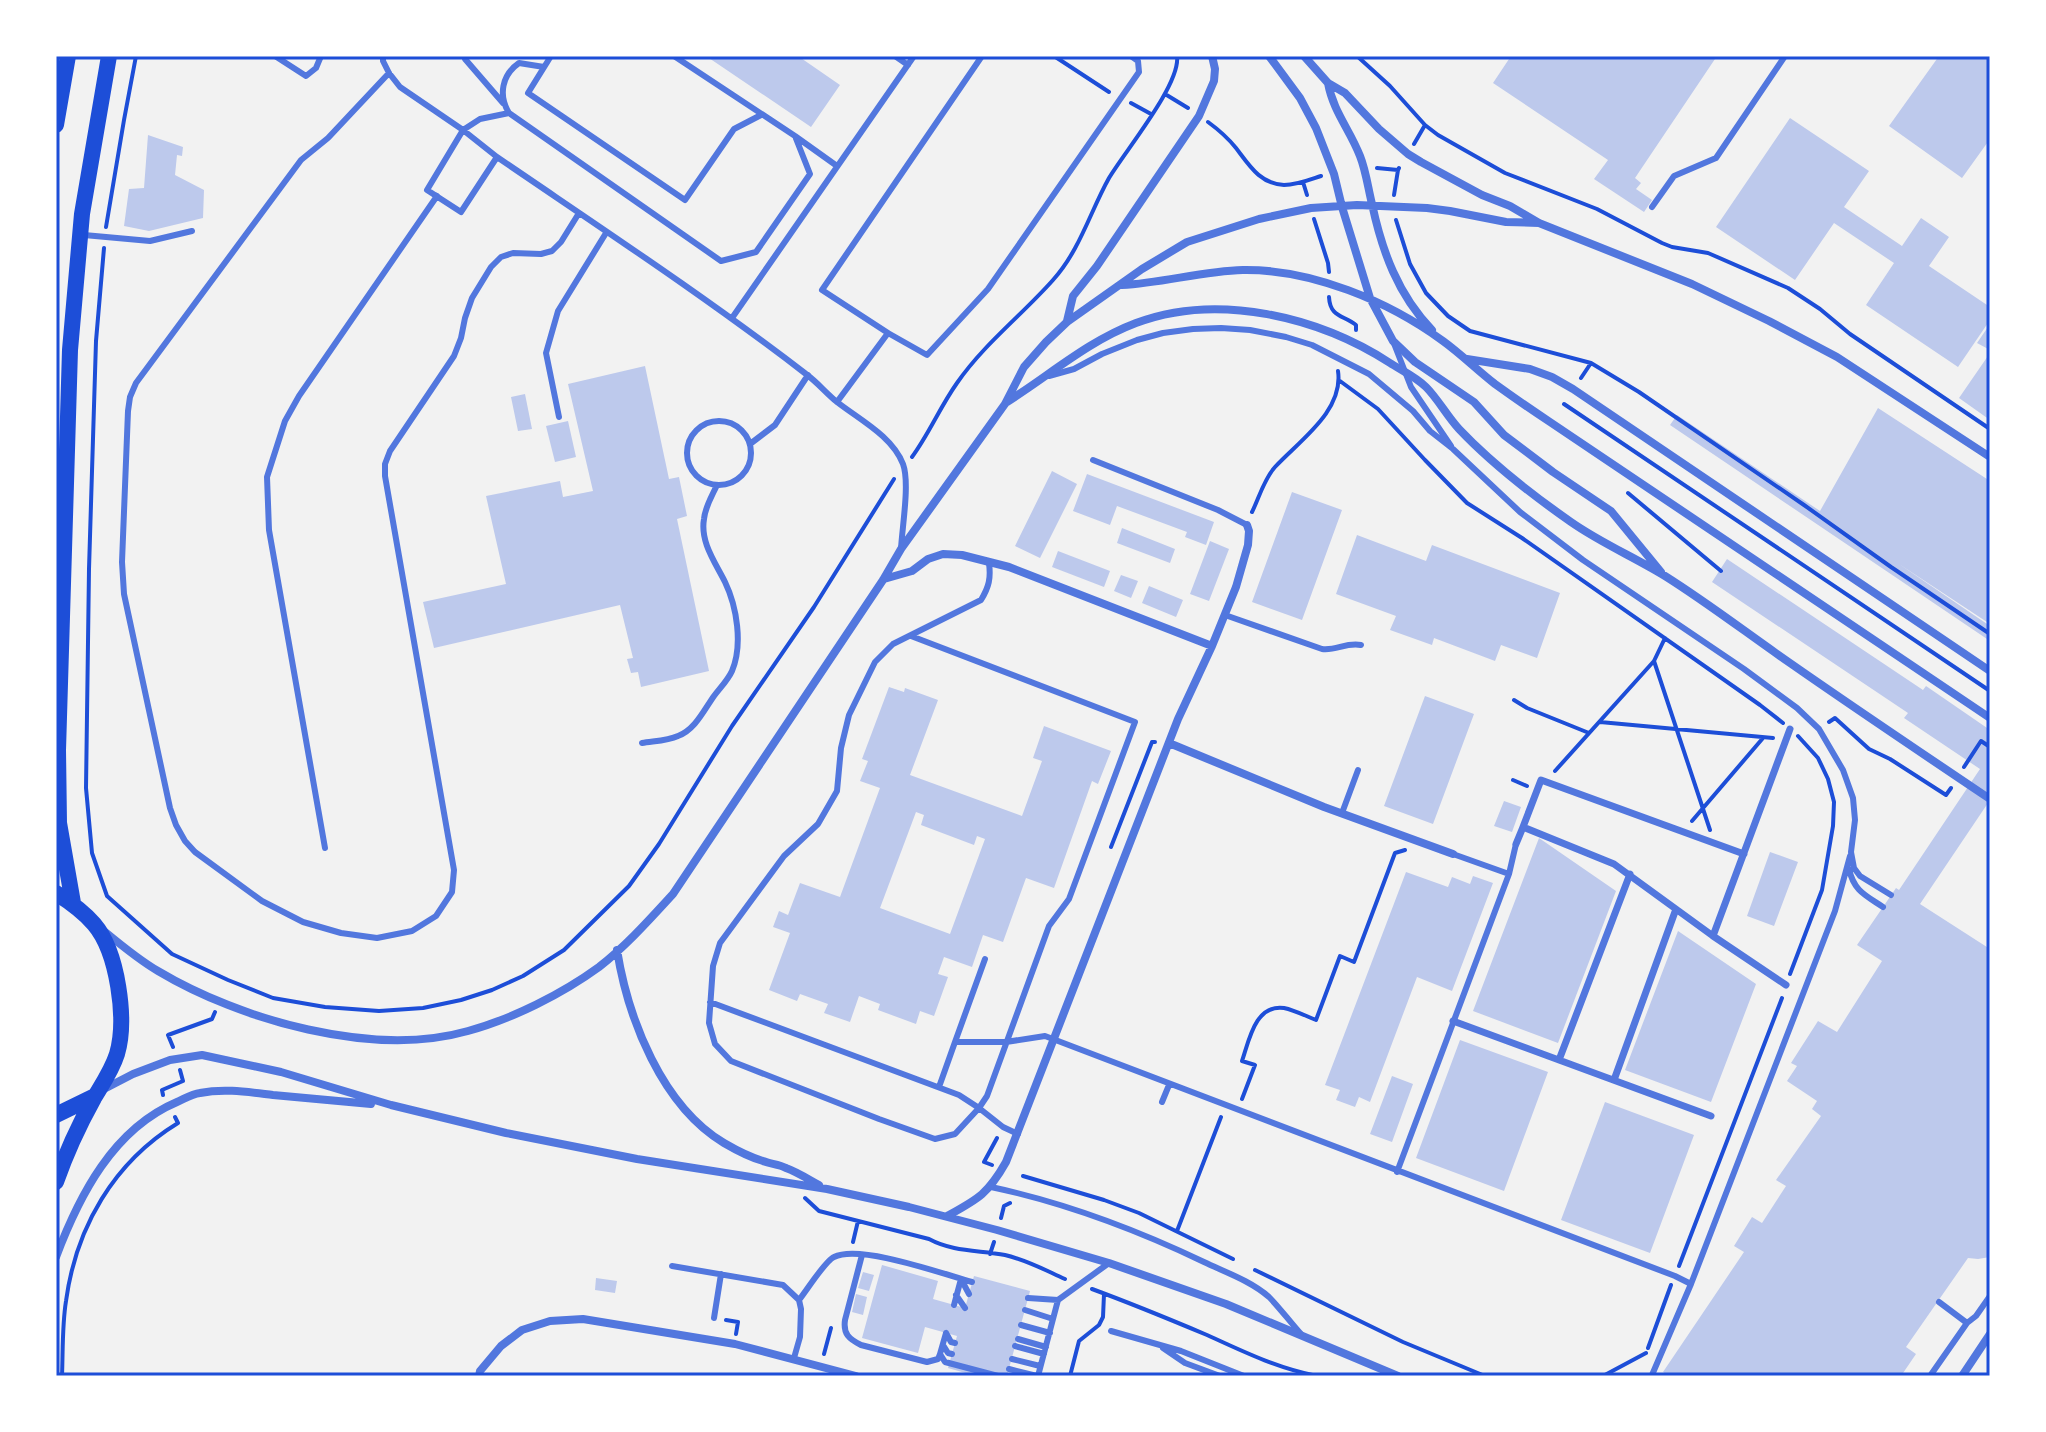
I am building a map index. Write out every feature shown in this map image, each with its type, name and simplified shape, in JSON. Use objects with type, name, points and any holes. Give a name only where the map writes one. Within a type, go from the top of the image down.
[{"type":"main road","points":[[57,112],[68,56]]},
{"type":"main road","points":[[73,903],[59,823],[58,750],[69,363],[80,234],[109,56]]},
{"type":"main road","points":[[56,893],[73,903],[96,926],[113,961],[122,1033],[112,1066],[66,1154],[56,1182]]},
{"type":"main road","points":[[56,1115],[97,1094]]},
{"type":"street","points":[[1067,322],[1073,296],[1097,266],[1199,116],[1214,81],[1212,56]]},
{"type":"street","points":[[1269,56],[1300,98],[1316,128],[1334,174],[1370,298],[1393,341],[1415,362],[1474,402],[1504,435],[1611,511],[1664,576]]},
{"type":"street","points":[[1304,56],[1328,83],[1345,93],[1408,154],[1539,223],[1692,284],[1769,321],[1837,357],[1990,457]]},
{"type":"street","points":[[1328,83],[1331,100],[1359,155],[1378,230],[1394,276],[1420,318],[1441,339],[1496,385],[1990,718]]},
{"type":"street","points":[[96,926],[156,970],[219,1003],[327,1034],[425,1039],[466,1032],[514,1016],[599,966],[647,923],[673,894],[901,549],[1005,404],[1024,367],[1067,322],[1142,269],[1187,242],[1259,219],[1297,211],[1372,205],[1439,209],[1506,222],[1539,223]]},
{"type":"street","points":[[1120,285],[1244,270],[1297,275],[1370,298],[1441,339]]},
{"type":"street","points":[[1005,404],[1069,358],[1106,336],[1167,315],[1201,311],[1257,313],[1288,318],[1352,340],[1425,386],[1458,428],[1495,465],[1526,490],[1593,537],[1664,576],[1990,799]]},
{"type":"street","points":[[1465,359],[1530,369],[1563,383],[1990,671]]},
{"type":"street","points":[[947,1216],[991,1187],[1006,1162],[1184,703],[1236,587],[1248,545],[1247,525]]},
{"type":"street","points":[[883,580],[912,571],[928,559],[943,554],[962,555],[1009,567],[1212,646]]},
{"type":"street","points":[[1713,936],[1789,732]]},
{"type":"street","points":[[1169,743],[1453,854]]},
{"type":"street","points":[[1516,844],[1541,780],[1744,854]]},
{"type":"street","points":[[1523,827],[1614,864],[1786,985]]},
{"type":"street","points":[[1559,1060],[1630,874]]},
{"type":"street","points":[[1614,1080],[1676,909]]},
{"type":"street","points":[[617,950],[626,995],[651,1057],[683,1109],[722,1142],[746,1155],[784,1167],[827,1189]]},
{"type":"street","points":[[1453,1021],[1711,1116]]},
{"type":"street","points":[[97,1094],[153,1065],[202,1055],[281,1072],[391,1105],[572,1147],[827,1189],[947,1216],[1109,1263],[1226,1304],[1398,1376]]},
{"type":"street","points":[[56,1257],[93,1178],[122,1140],[154,1113],[169,1105],[197,1093],[229,1090],[391,1105]]},
{"type":"street","points":[[479,1376],[501,1346],[522,1330],[550,1321],[583,1319],[735,1344],[856,1376]]},
{"type":"street","points":[[1962,1376],[1990,1334]]},
{"type":"lane","points":[[275,56],[306,76],[316,68],[321,56]]},
{"type":"lane","points":[[383,56],[389,73],[400,87],[732,318],[808,375],[882,437],[896,451],[904,466],[901,549]]},
{"type":"lane","points":[[466,56],[465,59],[509,113],[721,261],[756,252],[810,174],[795,136]]},
{"type":"lane","points":[[551,56],[528,93],[685,200],[734,129],[761,115]]},
{"type":"lane","points":[[674,56],[837,166]]},
{"type":"lane","points":[[895,56],[908,65]]},
{"type":"lane","points":[[732,318],[914,56]]},
{"type":"lane","points":[[982,56],[822,290],[927,355],[988,289],[1139,72],[1138,61],[1131,56]]},
{"type":"lane","points":[[1652,207],[1674,176],[1716,158],[1783,57]]},
{"type":"lane","points":[[503,103],[503,86],[511,69],[519,63],[544,67]]},
{"type":"lane","points":[[389,73],[328,138],[301,160],[136,383],[128,411],[122,562],[124,594],[170,808],[185,841],[195,852],[262,901],[303,922],[341,933],[377,938],[412,931],[436,916],[452,892],[454,870],[385,464],[390,451],[454,356],[472,298],[491,267],[501,257],[513,253],[541,254],[552,251],[579,213]]},
{"type":"lane","points":[[497,157],[461,212],[427,190],[463,130],[480,119],[509,113]]},
{"type":"lane","points":[[325,848],[269,530],[267,477],[285,421],[299,396],[437,196]]},
{"type":"lane","points":[[80,234],[150,241],[192,231]]},
{"type":"lane","points":[[559,417],[546,353],[558,311],[606,233]]},
{"type":"lane","points":[[1045,377],[1074,369],[1137,340],[1193,329],[1250,330],[1312,345],[1369,374],[1520,512],[1583,560],[1797,708],[1819,729],[1843,770],[1853,798],[1855,820],[1849,861],[1835,911],[1691,1284],[1652,1375]]},
{"type":"lane","points":[[837,402],[888,333]]},
{"type":"lane","points":[[1393,341],[1411,387],[1453,449]]},
{"type":"lane","points":[[750,444],[775,425],[808,375]]},
{"type":"lane","points":[[717,421],[737,426],[745,434],[752,454],[744,473],[737,480],[717,485],[698,477],[687,459],[690,438],[697,429],[717,421]]},
{"type":"lane","points":[[1093,460],[1218,510],[1247,525]]},
{"type":"lane","points":[[642,743],[679,736],[692,727],[732,672],[737,650],[732,599],[712,560],[704,532],[708,502],[717,485]]},
{"type":"lane","points":[[910,636],[1135,722],[1069,899],[1049,926],[987,1096],[955,1134],[935,1139],[731,1061],[715,1044],[709,1023],[713,966],[720,943],[784,856],[818,824],[837,791],[841,748],[849,715],[875,662],[893,644],[981,600],[989,587],[989,563]]},
{"type":"lane","points":[[1225,615],[1322,649],[1332,650],[1347,644],[1361,645]]},
{"type":"lane","points":[[1342,813],[1358,770]]},
{"type":"lane","points":[[1397,1172],[1509,874],[1516,844]]},
{"type":"lane","points":[[1851,852],[1854,868],[1860,876],[1891,895]]},
{"type":"lane","points":[[1453,854],[1509,874]]},
{"type":"lane","points":[[1849,861],[1853,884],[1883,907]]},
{"type":"lane","points":[[939,1087],[985,959]]},
{"type":"lane","points":[[710,1002],[959,1095],[1003,1127],[1018,1134]]},
{"type":"lane","points":[[955,1042],[1006,1042],[1045,1036],[1691,1284]]},
{"type":"lane","points":[[1162,1102],[1169,1085]]},
{"type":"lane","points":[[991,1187],[1074,1208],[1179,1250],[1251,1285],[1268,1297],[1301,1334]]},
{"type":"lane","points":[[799,1300],[830,1258],[845,1253],[882,1257],[972,1282]]},
{"type":"lane","points":[[862,1255],[845,1320],[844,1329],[851,1341],[927,1362],[938,1359],[946,1333],[955,1343]]},
{"type":"lane","points":[[1009,1369],[1037,1376],[1058,1300],[1109,1263]]},
{"type":"lane","points":[[672,1266],[783,1285],[799,1300],[801,1309],[800,1337],[794,1358]]},
{"type":"lane","points":[[714,1318],[721,1274]]},
{"type":"lane","points":[[961,1279],[969,1294]]},
{"type":"lane","points":[[954,1305],[961,1279]]},
{"type":"lane","points":[[956,1295],[965,1308]]},
{"type":"lane","points":[[1930,1376],[1990,1296]]},
{"type":"lane","points":[[1028,1298],[1058,1300]]},
{"type":"lane","points":[[1939,1302],[1967,1323]]},
{"type":"lane","points":[[1025,1310],[1053,1319]]},
{"type":"lane","points":[[1021,1325],[1050,1333]]},
{"type":"lane","points":[[1111,1331],[1181,1351],[1244,1376]]},
{"type":"lane","points":[[1016,1342],[1045,1350]]},
{"type":"lane","points":[[1157,1344],[1185,1363],[1220,1376]]},
{"type":"lane","points":[[943,1345],[952,1354]]},
{"type":"lane","points":[[940,1354],[945,1362],[998,1376]]},
{"type":"lane","points":[[1012,1359],[1040,1366]]},
{"type":"path","points":[[1054,56],[1101,88],[1151,114]]},
{"type":"path","points":[[909,460],[958,382],[1069,259],[1109,179],[1165,94],[1175,74],[1177,56]]},
{"type":"path","points":[[1357,56],[1438,135],[1505,173],[1597,209],[1662,243],[1708,253],[1788,288],[1990,429]]},
{"type":"path","points":[[1165,94],[1220,130],[1257,175],[1283,185],[1319,177]]},
{"type":"path","points":[[1394,191],[1398,170]]},
{"type":"path","points":[[1303,182],[1307,195]]},
{"type":"path","points":[[1395,217],[1410,264],[1426,293],[1448,316],[1470,331],[1591,363],[1639,392],[1990,634]]},
{"type":"path","points":[[1315,220],[1329,269]]},
{"type":"path","points":[[1329,296],[1331,309],[1356,325],[1355,334]]},
{"type":"path","points":[[1251,515],[1273,469],[1294,451],[1319,422],[1331,404],[1340,381]]},
{"type":"path","points":[[1564,404],[1990,691]]},
{"type":"path","points":[[228,980],[273,998],[325,1007],[379,1011],[423,1008],[492,990],[523,976],[564,950],[629,886],[659,844],[732,726],[814,607],[896,474]]},
{"type":"path","points":[[1626,492],[1721,571]]},
{"type":"path","points":[[1541,780],[1552,775],[1654,661],[1665,638]]},
{"type":"path","points":[[1654,661],[1714,843]]},
{"type":"path","points":[[1514,700],[1589,733]]},
{"type":"path","points":[[1827,723],[1835,718],[1869,749],[1946,795]]},
{"type":"path","points":[[1600,722],[1763,738],[1789,732]]},
{"type":"path","points":[[1682,831],[1763,738]]},
{"type":"path","points":[[1683,1255],[1822,890],[1834,802],[1818,758],[1802,740]]},
{"type":"path","points":[[1978,747],[1981,741],[1990,747]]},
{"type":"path","points":[[1242,1099],[1255,1065],[1242,1061],[1260,1016],[1276,1008],[1316,1020],[1340,956],[1354,962],[1395,853],[1411,848],[1414,840]]},
{"type":"path","points":[[171,1042],[168,1035],[214,1016]]},
{"type":"path","points":[[164,1097],[162,1090],[183,1081],[182,1076]]},
{"type":"path","points":[[1177,1231],[1222,1114]]},
{"type":"path","points":[[62,1376],[67,1292],[73,1263],[90,1218],[115,1179],[146,1145],[178,1123],[175,1118]]},
{"type":"path","points":[[990,1164],[984,1162],[1003,1127]]},
{"type":"path","points":[[1012,1173],[1023,1176],[1020,1187]]},
{"type":"path","points":[[788,1182],[819,1211],[929,1239],[940,1245],[991,1252],[1043,1267],[1250,1356],[1313,1376]]},
{"type":"path","points":[[1642,1361],[1669,1291]]},
{"type":"path","points":[[1070,1376],[1079,1341],[1099,1325],[1103,1317],[1104,1293]]},
{"type":"path","points":[[714,1318],[738,1322],[735,1344]]},
{"type":"path","points":[[1603,1376],[1646,1353]]},
{"type":"building","points":[[706,56],[798,56],[840,85],[811,127]]},
{"type":"building","points":[[1511,56],[1717,56],[1635,178],[1641,183],[1636,189],[1652,200],[1644,212],[1594,179],[1608,160],[1493,83]]},
{"type":"building","points":[[1939,56],[1990,56],[1990,139],[1962,178],[1889,126]]},
{"type":"building","points":[[1790,118],[1869,171],[1844,207],[1902,246],[1921,218],[1949,237],[1929,266],[1990,307],[1990,320],[1958,367],[1866,305],[1894,263],[1834,223],[1795,280],[1716,227]]},
{"type":"building","points":[[148,135],[183,147],[182,156],[177,155],[175,175],[204,190],[203,218],[149,231],[124,226],[129,189],[144,188]]},
{"type":"building","points":[[1990,324],[1990,350],[1977,343]]},
{"type":"building","points":[[1990,353],[1990,420],[1959,398]]},
{"type":"building","points":[[645,366],[669,479],[679,477],[687,516],[677,519],[709,671],[641,687],[638,672],[631,673],[627,659],[633,658],[620,605],[434,648],[423,602],[506,584],[486,496],[560,481],[563,497],[593,491],[568,384]]},
{"type":"building","points":[[525,394],[532,429],[518,431],[511,397]]},
{"type":"building","points":[[1878,408],[1990,481],[1990,624],[1899,564],[1990,626],[1990,641],[1670,425],[1677,415],[1820,511]]},
{"type":"building","points":[[568,421],[576,457],[555,462],[546,426]]},
{"type":"building","points":[[1052,471],[1077,484],[1040,558],[1015,546]]},
{"type":"building","points":[[1087,474],[1214,522],[1206,545],[1185,537],[1187,532],[1117,506],[1110,525],[1073,511]]},
{"type":"building","points":[[1292,492],[1342,510],[1302,620],[1252,602]]},
{"type":"building","points":[[1122,528],[1175,549],[1170,563],[1117,543]]},
{"type":"building","points":[[1357,535],[1426,561],[1432,545],[1560,593],[1537,658],[1501,645],[1495,661],[1434,638],[1432,645],[1390,630],[1396,616],[1336,594]]},
{"type":"building","points":[[1210,541],[1229,549],[1209,601],[1190,594]]},
{"type":"building","points":[[1058,551],[1110,571],[1104,587],[1052,567]]},
{"type":"building","points":[[1727,559],[1923,690],[1926,686],[1990,730],[1990,800],[1920,904],[1990,949],[1990,1257],[1968,1258],[1906,1347],[1916,1354],[1901,1376],[1669,1376],[1663,1372],[1744,1252],[1734,1246],[1752,1217],[1762,1223],[1786,1186],[1776,1180],[1821,1116],[1812,1109],[1817,1101],[1787,1081],[1797,1066],[1791,1063],[1818,1021],[1837,1032],[1882,961],[1857,945],[1896,888],[1899,890],[1980,769],[1904,718],[1908,713],[1712,582]]},
{"type":"building","points":[[1121,575],[1138,581],[1131,598],[1114,591]]},
{"type":"building","points":[[1149,586],[1183,600],[1176,617],[1142,603]]},
{"type":"building","points":[[889,687],[904,692],[905,688],[938,700],[910,775],[1022,816],[1042,761],[1033,758],[1044,726],[1111,751],[1098,784],[1092,781],[1054,888],[1026,878],[1003,942],[983,935],[972,967],[944,957],[938,974],[948,977],[934,1016],[920,1011],[916,1024],[878,1010],[880,1004],[859,996],[850,1022],[824,1013],[828,1004],[800,994],[797,1001],[769,990],[790,933],[773,927],[779,911],[788,915],[800,883],[840,897],[880,788],[860,781],[868,761],[862,759]],"holes":[[[916,812],[924,815],[921,825],[974,845],[977,836],[985,839],[950,934],[880,908]]]},
{"type":"building","points":[[1425,696],[1474,714],[1433,824],[1384,806]]},
{"type":"building","points":[[1504,801],[1521,807],[1512,832],[1494,826]]},
{"type":"building","points":[[1539,838],[1616,891],[1558,1043],[1473,1011]]},
{"type":"building","points":[[1770,852],[1798,862],[1774,926],[1747,916]]},
{"type":"building","points":[[1406,872],[1448,887],[1452,877],[1470,884],[1473,876],[1493,883],[1452,991],[1417,977],[1370,1102],[1359,1097],[1355,1107],[1336,1100],[1340,1090],[1325,1085]]},
{"type":"building","points":[[1678,931],[1756,984],[1711,1102],[1625,1070]]},
{"type":"building","points":[[1460,1040],[1548,1072],[1504,1191],[1416,1158]]},
{"type":"building","points":[[1392,1076],[1413,1084],[1392,1142],[1370,1134]]},
{"type":"building","points":[[1605,1102],[1694,1135],[1650,1253],[1561,1220]]},
{"type":"building","points":[[882,1265],[938,1281],[933,1299],[965,1308],[974,1276],[1030,1291],[1007,1376],[976,1376],[948,1368],[957,1336],[925,1327],[918,1353],[862,1338]]},
{"type":"building","points":[[863,1272],[874,1275],[869,1291],[858,1288]]},
{"type":"building","points":[[596,1278],[617,1281],[615,1293],[595,1290]]},
{"type":"building","points":[[856,1294],[867,1297],[863,1315],[852,1312]]}]
